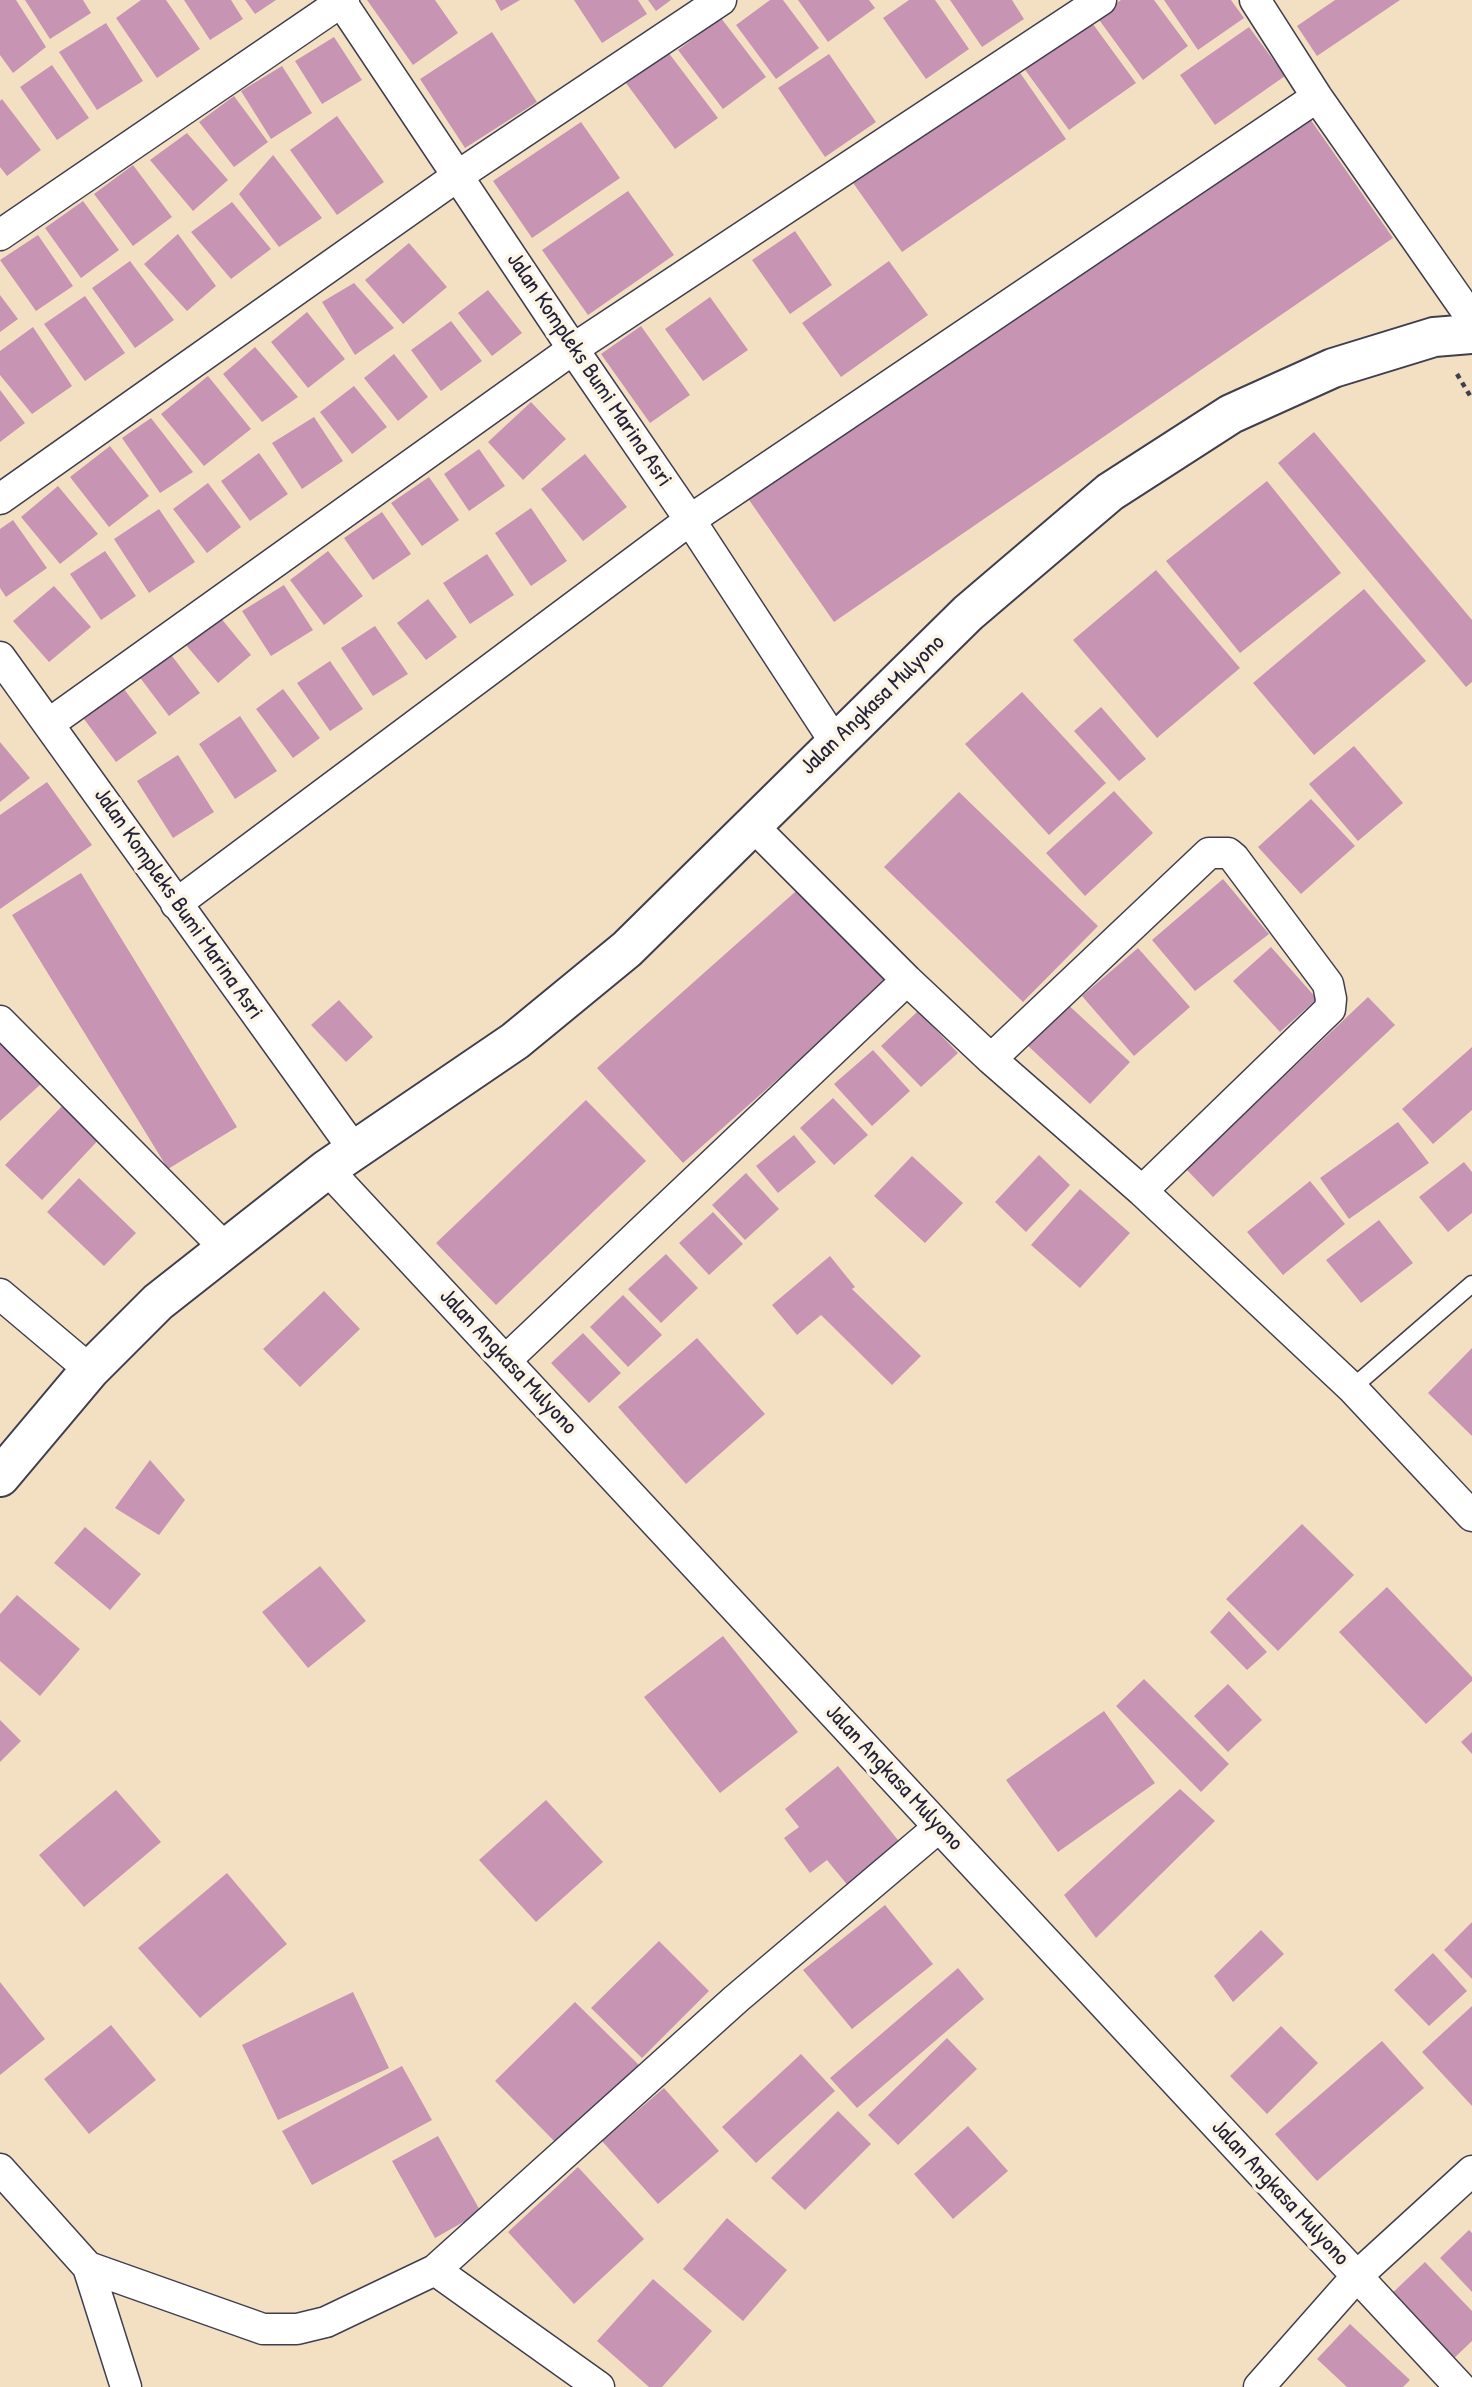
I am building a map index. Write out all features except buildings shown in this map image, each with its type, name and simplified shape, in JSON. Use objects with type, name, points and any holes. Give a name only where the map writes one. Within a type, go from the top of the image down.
[{"type":"main road","name":"Jalan Angkasa Mulyono","points":[[0,1477],[90,1370],[158,1303],[341,1160],[515,1041],[626,949],[968,613],[1110,492],[1231,414],[1333,368],[1434,337],[1472,334]]},
{"type":"street","points":[[0,499],[459,175],[721,0]]},
{"type":"street","points":[[50,723],[573,349],[1101,0]]},
{"type":"street","points":[[1255,0],[1317,97],[1472,319]]},
{"type":"street","points":[[0,235],[342,1]]},
{"type":"street","name":"Jalan Kompleks Bumi Marina Asri","points":[[342,1],[690,520],[835,742]]},
{"type":"street","points":[[176,904],[690,520],[1317,97]]},
{"type":"street","name":"Jalan Kompleks Bumi Marina Asri","points":[[0,657],[50,723],[176,904],[341,1160]]},
{"type":"street","points":[[751,824],[907,980],[991,1059],[1142,1191],[1352,1388],[1472,1516]]},
{"type":"street","points":[[991,1059],[1209,853],[1228,853],[1234,858],[1328,984],[1330,1009],[1142,1191]]},
{"type":"street","points":[[506,1360],[907,980]]},
{"type":"street","points":[[0,1021],[227,1250]]},
{"type":"street","name":"Jalan Angkasa Mulyono","points":[[341,1160],[506,1360],[1460,2387]]},
{"type":"street","points":[[0,1294],[90,1370]]},
{"type":"street","points":[[88,2267],[263,2329],[297,2329],[326,2322],[435,2270],[736,1999],[939,1827]]},
{"type":"street","points":[[0,2169],[88,2267],[126,2387]]},
{"type":"street","points":[[1259,2387],[1357,2276],[1472,2171]]},
{"type":"street","points":[[435,2270],[600,2387]]},
{"type":"lane","points":[[1352,1388],[1472,1284]]}]
